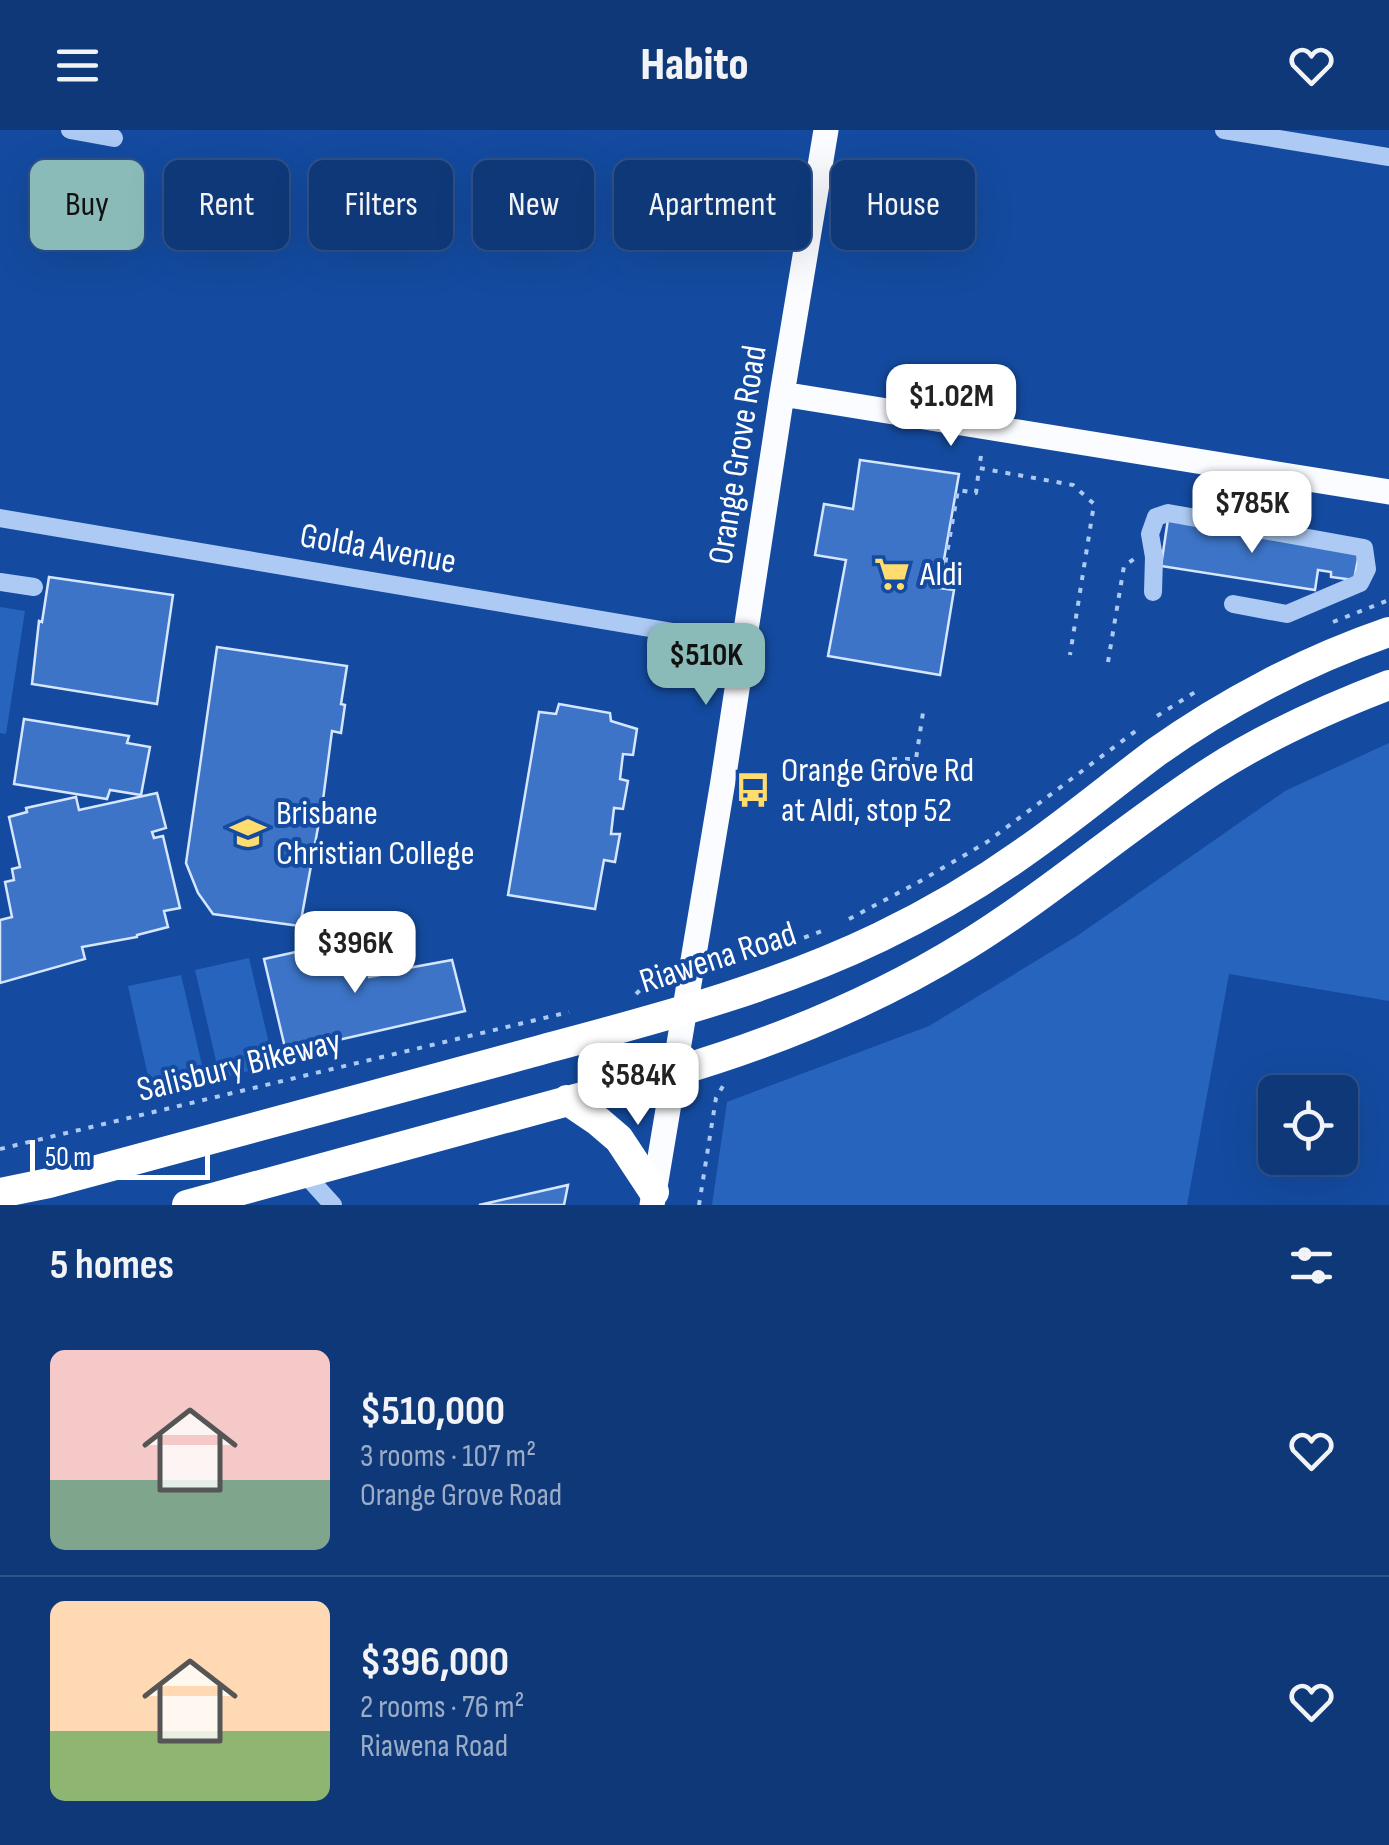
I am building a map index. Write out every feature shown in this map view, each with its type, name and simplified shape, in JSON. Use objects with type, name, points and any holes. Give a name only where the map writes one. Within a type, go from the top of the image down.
[{"type":"highway","name":"Riawena Road","points":[[0,1193],[88,1173],[684,1011],[838,957],[939,907],[1021,855],[1188,732],[1284,678],[1389,632]]},
{"type":"highway","points":[[187,1205],[674,1072],[785,1036],[892,987],[966,946],[1215,769],[1272,738],[1389,685]]},
{"type":"highway","points":[[567,1100],[620,1139],[653,1198]]},
{"type":"main road","name":"Orange Grove Road","points":[[653,1198],[826,130]]},
{"type":"main road","points":[[782,394],[1389,492]]},
{"type":"street","points":[[70,130],[114,138]]},
{"type":"street","points":[[1224,130],[1389,157]]},
{"type":"street","points":[[1152,592],[1154,562],[1150,534],[1156,517],[1168,513],[1364,548],[1367,569],[1360,583],[1288,614],[1232,604]]},
{"type":"street","name":"Golda Avenue","points":[[0,518],[744,644]]},
{"type":"street","points":[[0,582],[34,587]]},
{"type":"street","points":[[304,1173],[333,1205]]},
{"type":"path","points":[[941,588],[958,490],[976,493],[981,456]]},
{"type":"path","points":[[979,468],[1073,485],[1094,504],[1070,655]]},
{"type":"path","points":[[1108,662],[1124,566],[1135,559],[1154,562]]},
{"type":"path","points":[[1326,625],[1389,600]]},
{"type":"path","points":[[1154,718],[1199,689]]},
{"type":"path","points":[[892,759],[916,759],[924,706]]},
{"type":"path","points":[[741,960],[837,925],[918,883],[987,842],[1140,728]]},
{"type":"path","points":[[629,998],[650,980],[660,983]]},
{"type":"path","name":"Salisbury Bikeway","points":[[0,1150],[572,1011]]},
{"type":"path","points":[[699,1205],[716,1098],[722,1090]]},
{"type":"shaded area","points":[[0,607],[25,611],[6,734],[0,733]]},
{"type":"shaded area","points":[[1389,743],[1389,1001],[1229,974],[1187,1205],[712,1205],[727,1102],[929,1026],[1077,936],[1285,791]]},
{"type":"shaded area","points":[[249,958],[274,1065],[220,1078],[195,970]]},
{"type":"shaded area","points":[[181,975],[206,1082],[152,1094],[128,986]]},
{"type":"building","name":"Aldi","points":[[860,460],[959,474],[939,588],[954,590],[940,675],[828,656],[846,560],[815,555],[824,504],[853,509]]},
{"type":"building","points":[[1168,519],[1359,554],[1354,580],[1331,577],[1331,572],[1318,570],[1315,590],[1161,566]]},
{"type":"building","points":[[49,577],[173,595],[157,704],[32,684]]},
{"type":"building","points":[[217,647],[347,666],[341,733],[332,731],[300,926],[213,914],[198,893],[186,863]]},
{"type":"building","points":[[559,704],[610,713],[611,721],[637,729],[633,755],[623,754],[620,779],[628,781],[623,809],[614,808],[611,834],[620,834],[615,862],[604,860],[595,909],[508,895],[539,712],[556,714]]},
{"type":"building","points":[[24,719],[129,736],[127,743],[150,747],[141,795],[110,790],[107,799],[14,784]]},
{"type":"building","points":[[157,793],[166,828],[152,832],[154,838],[163,836],[180,908],[164,911],[168,927],[82,947],[85,959],[0,983],[0,920],[12,917],[5,882],[14,880],[12,869],[20,867],[9,817],[27,812],[26,808],[76,797],[79,810]]},
{"type":"building","points":[[314,948],[317,960],[363,949],[369,977],[391,973],[387,953],[403,949],[408,968],[452,960],[465,1011],[286,1052],[264,959]]},
{"type":"building","points":[[568,1185],[564,1205],[479,1205]]},
{"type":"place","name":"Aldi","points":[[892,574]]},
{"type":"place","name":"Orange Grove Rd at Aldi, stop 52","points":[[753,790]]},
{"type":"place","name":"Brisbane Christian College","points":[[248,833]]}]
